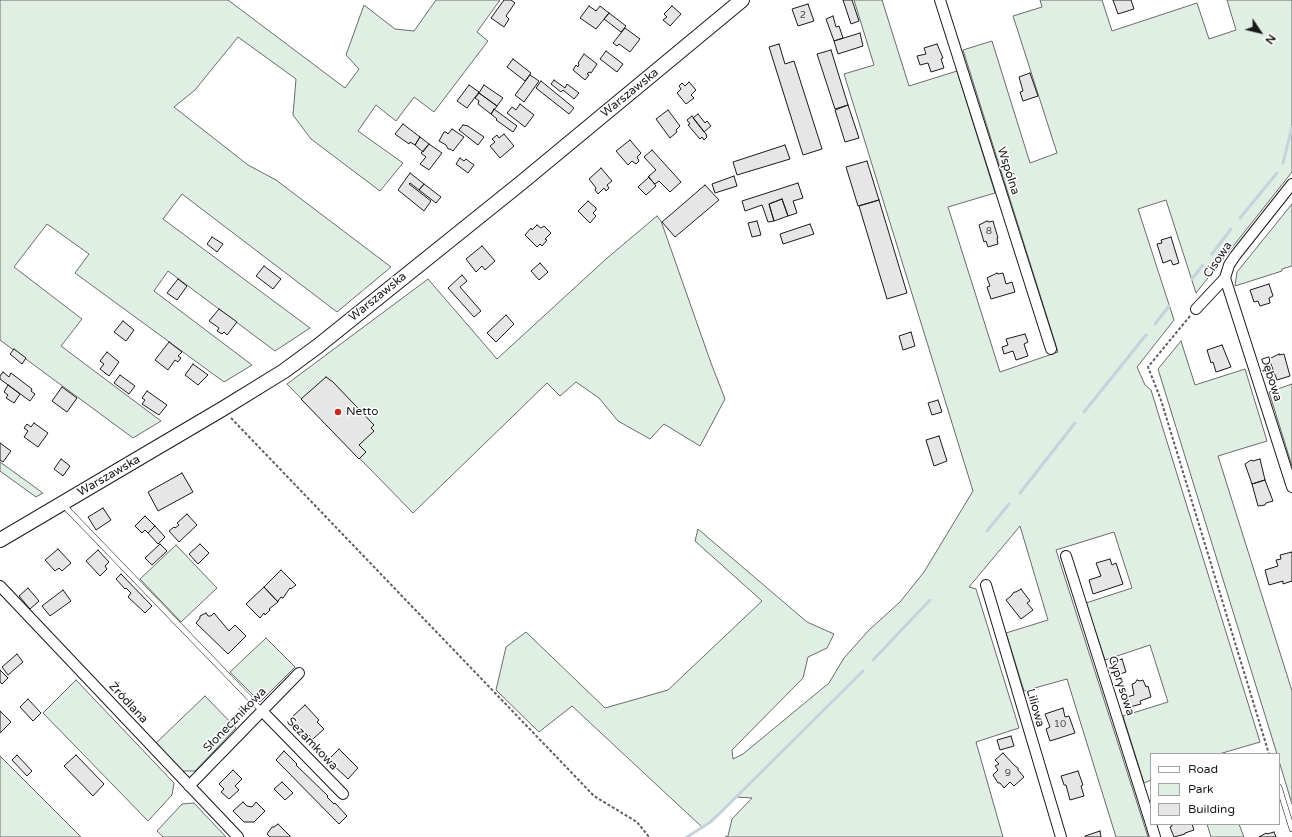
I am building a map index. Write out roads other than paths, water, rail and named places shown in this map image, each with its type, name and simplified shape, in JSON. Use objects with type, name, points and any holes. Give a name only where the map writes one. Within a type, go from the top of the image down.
[{"type":"main road","name":"Warszawska","points":[[0,540],[284,371],[318,346],[521,182],[742,0]]},
{"type":"street","name":"Wspólna","points":[[940,0],[1051,349]]},
{"type":"street","name":"Cisowa","points":[[1196,309],[1225,278],[1229,265],[1235,256],[1292,184]]},
{"type":"street","name":"Dębowa","points":[[1225,278],[1292,487]]},
{"type":"street","name":"Cyprysowa","points":[[1066,556],[1150,821]]},
{"type":"street","name":"Źródlana","points":[[0,586],[238,837]]},
{"type":"street","name":"Liliowa","points":[[986,586],[1061,837]]},
{"type":"street","name":"Słonecznikowa","points":[[189,786],[299,673]]},
{"type":"street","name":"Sezamkowa","points":[[262,711],[343,794]]},
{"type":"street","name":"Cyprysowa","points":[[1151,825],[1155,837]]},
{"type":"lane","points":[[63,503],[80,524],[262,711]]},
{"type":"lane","points":[[1280,790],[1292,829]]},
{"type":"waterway","points":[[1283,163],[1292,127]]},
{"type":"waterway","points":[[1240,218],[1277,173]]},
{"type":"waterway","points":[[1212,254],[1231,229]]},
{"type":"waterway","points":[[1192,279],[1203,265]]},
{"type":"waterway","points":[[1155,324],[1169,306]]},
{"type":"waterway","points":[[1084,412],[1146,335]]},
{"type":"waterway","points":[[1020,493],[1075,423]]},
{"type":"waterway","points":[[987,531],[1009,504]]},
{"type":"waterway","points":[[873,660],[930,600]]},
{"type":"waterway","points":[[687,837],[712,821],[863,671]]},
{"type":"place","name":"Netto","points":[[338,412]]}]
